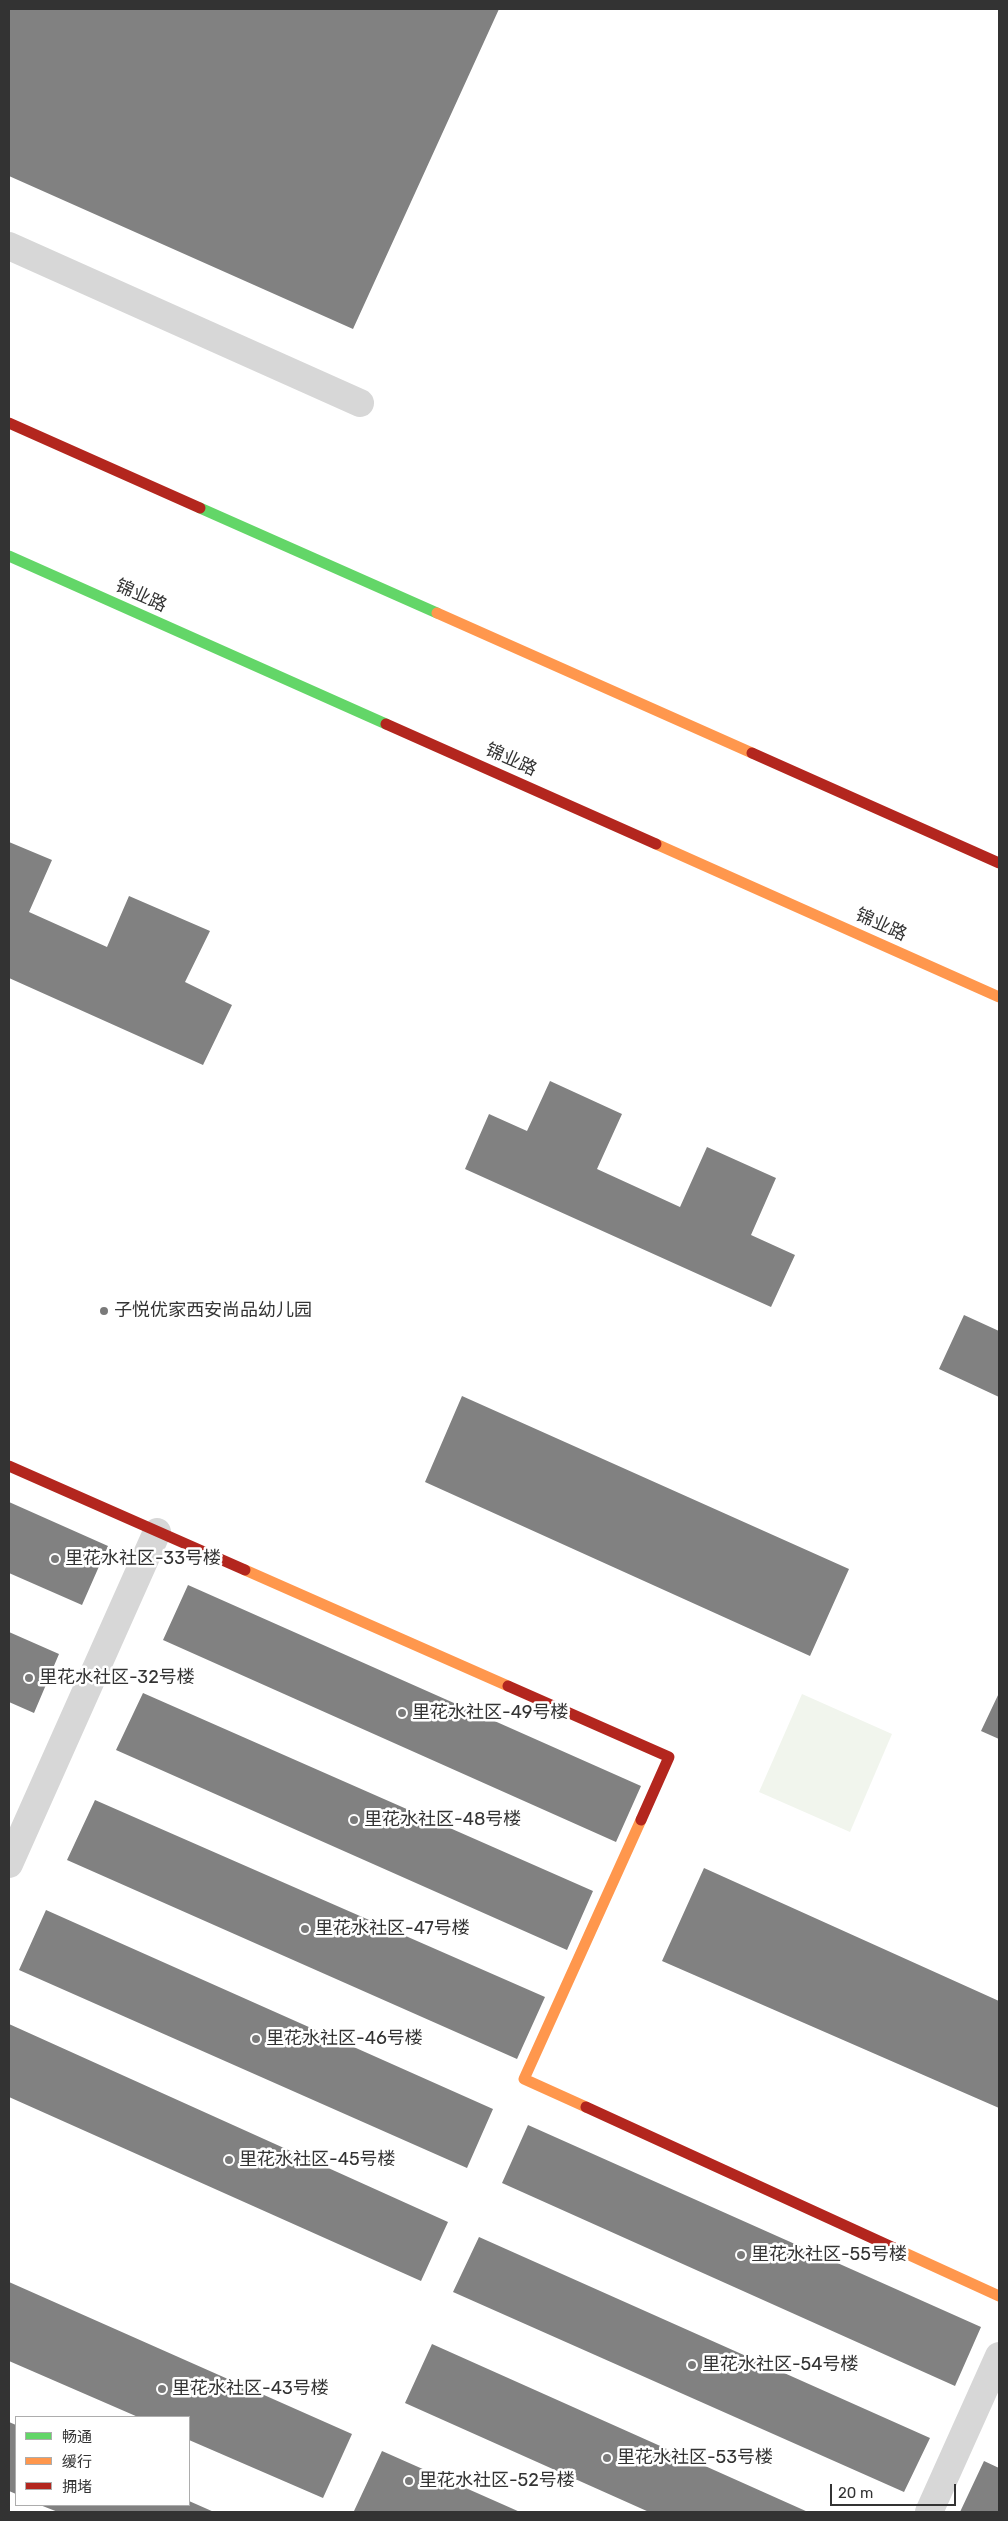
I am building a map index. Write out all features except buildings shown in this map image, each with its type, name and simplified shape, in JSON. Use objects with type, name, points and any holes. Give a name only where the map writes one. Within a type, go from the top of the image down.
[{"type":"main road","points":[[9,423],[999,863]]},
{"type":"main road","name":"锦业路","points":[[9,556],[999,996]]},
{"type":"main road","points":[[9,1466],[669,1757],[524,2079],[999,2296]]},
{"type":"street","points":[[9,246],[360,403]]},
{"type":"street","points":[[9,1864],[158,1532]]},
{"type":"street","points":[[929,2512],[999,2356]]},
{"type":"shaded area","points":[[802,1694],[892,1734],[850,1832],[759,1792]]},
{"type":"traffic: fast","points":[[200,508],[437,613]]},
{"type":"traffic: fast","points":[[9,556],[386,724]]},
{"type":"traffic: slow","points":[[437,613],[752,753]]},
{"type":"traffic: slow","points":[[656,844],[999,997]]},
{"type":"traffic: slow","points":[[245,1570],[508,1686]]},
{"type":"traffic: slow","points":[[586,2107],[524,2079],[641,1820]]},
{"type":"traffic: slow","points":[[894,2248],[999,2296]]},
{"type":"traffic: jam","points":[[9,423],[200,508]]},
{"type":"traffic: jam","points":[[386,724],[656,844]]},
{"type":"traffic: jam","points":[[752,753],[999,863]]},
{"type":"traffic: jam","points":[[9,1466],[245,1570]]},
{"type":"traffic: jam","points":[[508,1686],[669,1757],[641,1820]]},
{"type":"traffic: jam","points":[[586,2107],[894,2248]]},
{"type":"place","name":"子悦优家西安尚品幼儿园","points":[[104,1311]]},
{"type":"place","name":"里花水社区-33号楼","points":[[55,1559]]},
{"type":"place","name":"里花水社区-32号楼","points":[[29,1678]]},
{"type":"place","name":"里花水社区-49号楼","points":[[402,1713]]},
{"type":"place","name":"里花水社区-48号楼","points":[[354,1820]]},
{"type":"place","name":"里花水社区-47号楼","points":[[305,1929]]},
{"type":"place","name":"里花水社区-46号楼","points":[[256,2039]]},
{"type":"place","name":"里花水社区-45号楼","points":[[229,2160]]},
{"type":"place","name":"里花水社区-55号楼","points":[[741,2255]]},
{"type":"place","name":"里花水社区-54号楼","points":[[692,2365]]},
{"type":"place","name":"里花水社区-43号楼","points":[[162,2389]]},
{"type":"place","name":"里花水社区-53号楼","points":[[607,2458]]},
{"type":"place","name":"里花水社区-52号楼","points":[[409,2481]]}]
